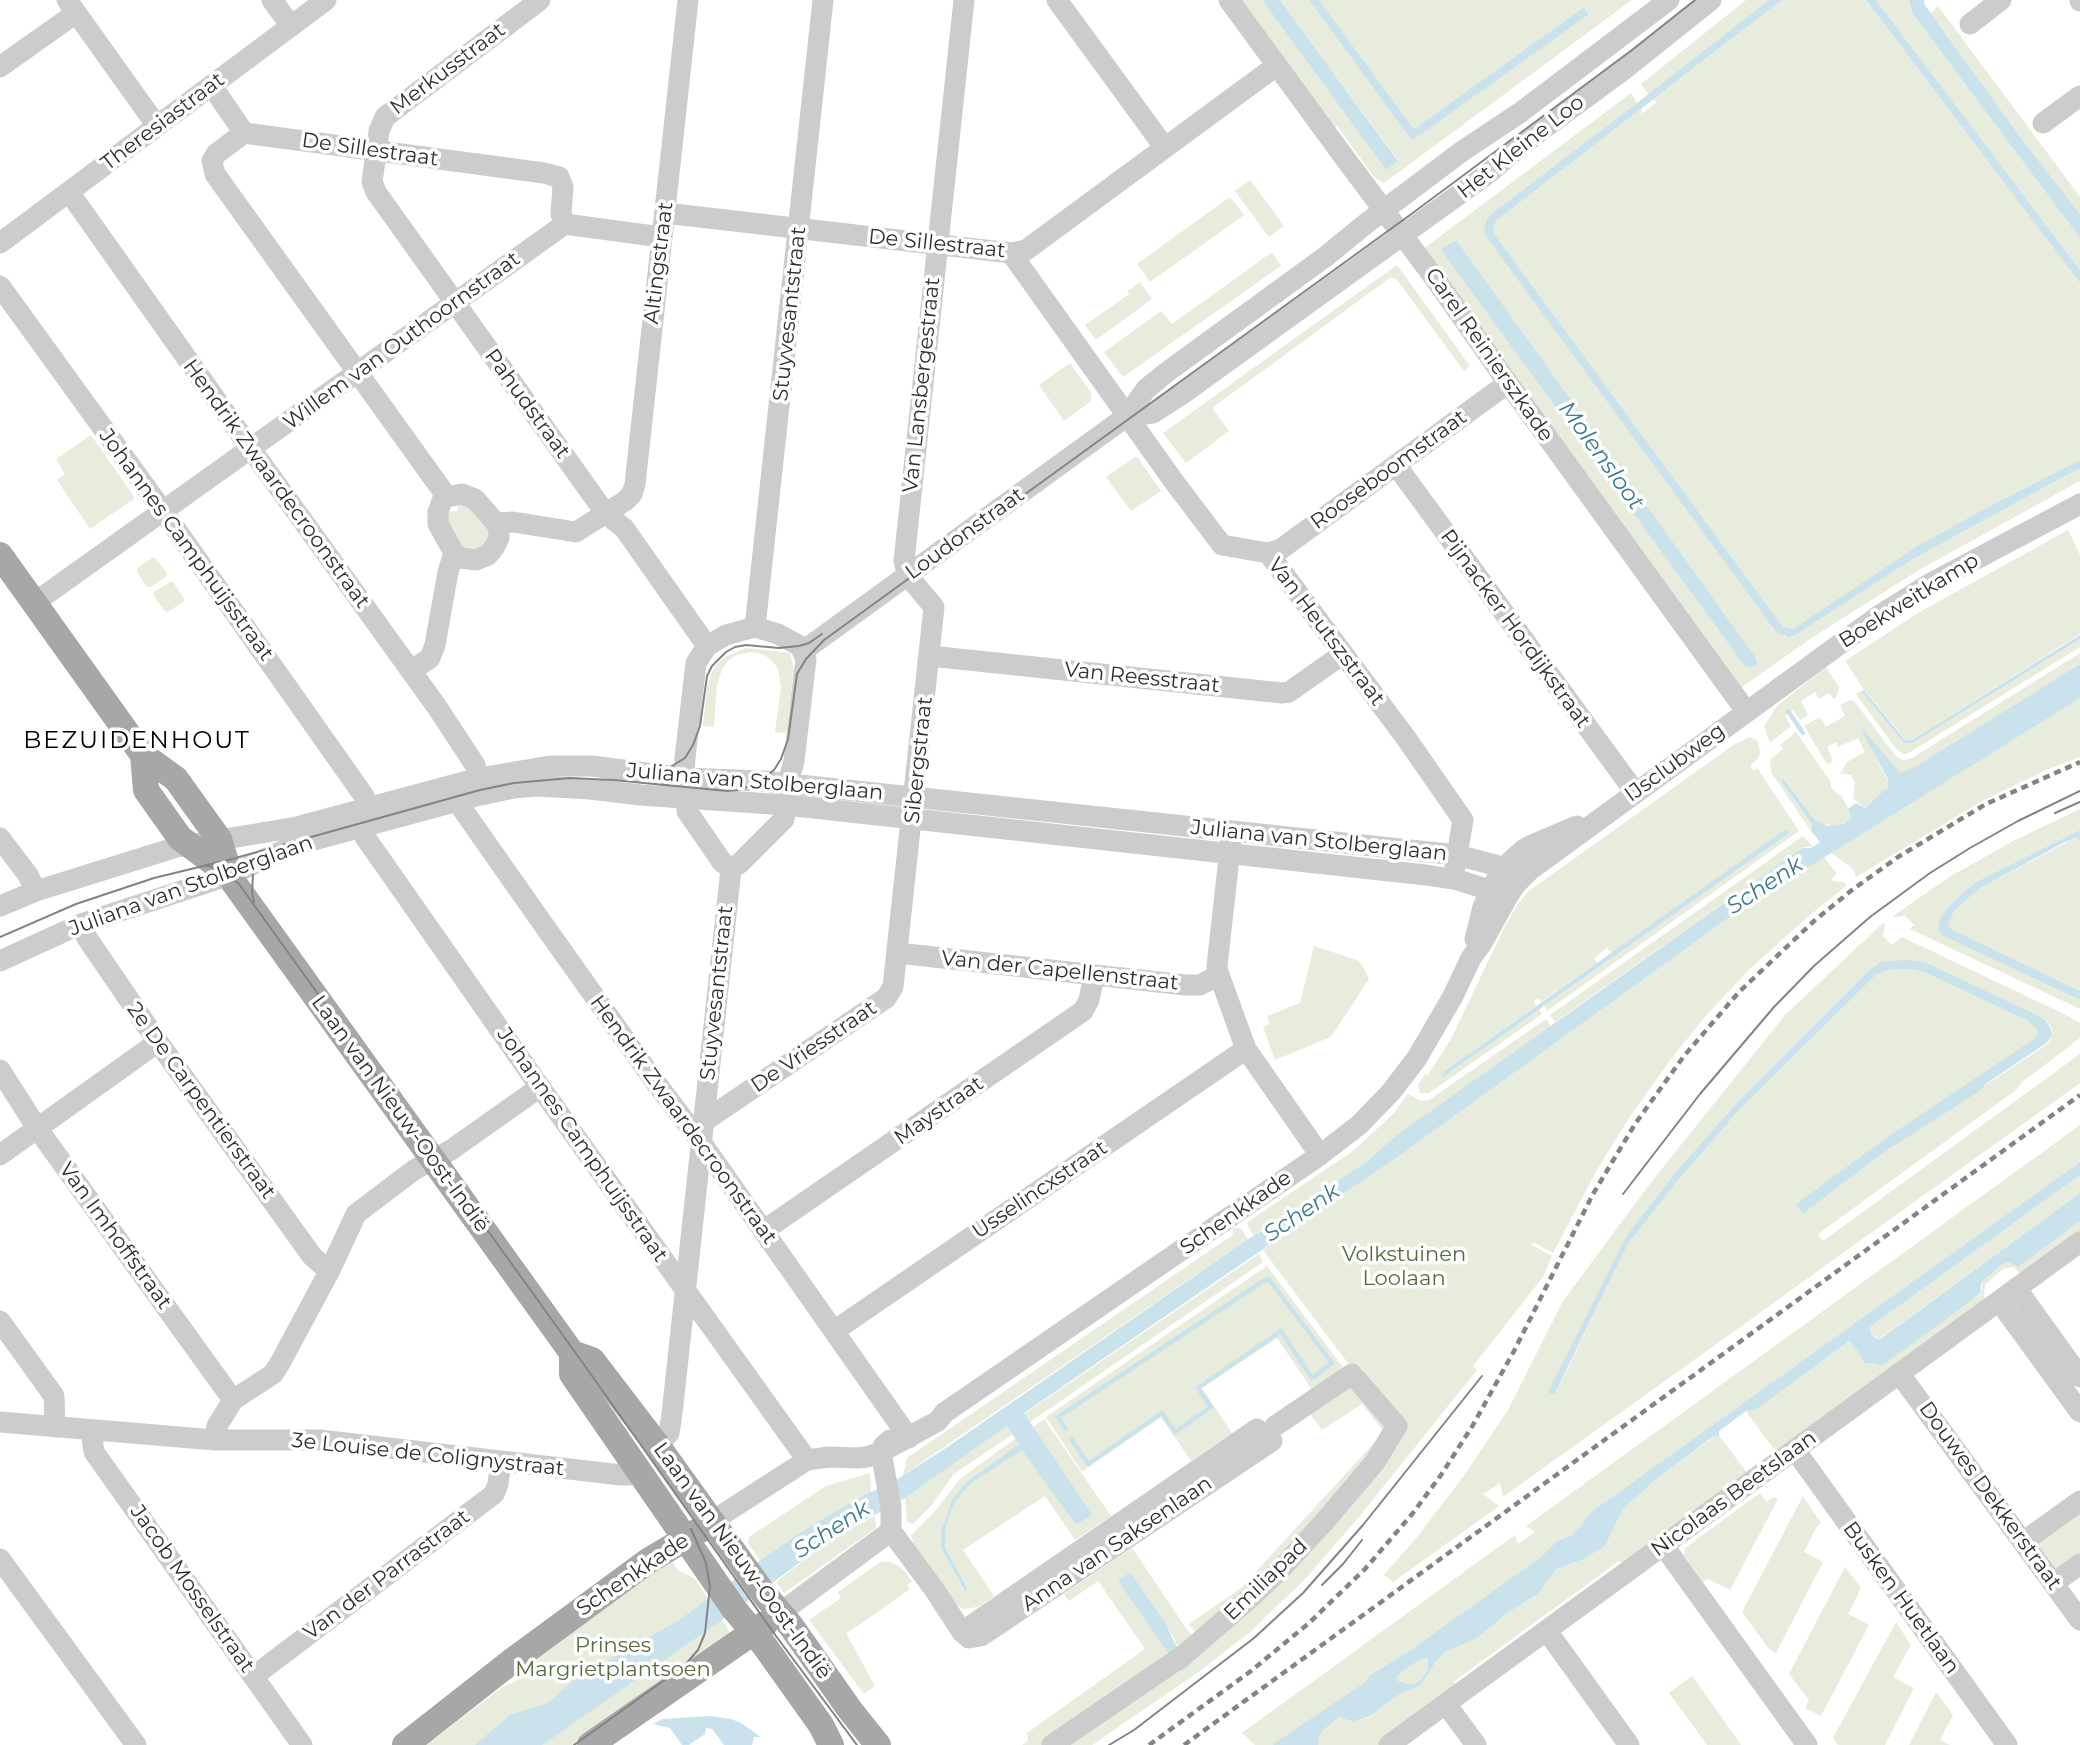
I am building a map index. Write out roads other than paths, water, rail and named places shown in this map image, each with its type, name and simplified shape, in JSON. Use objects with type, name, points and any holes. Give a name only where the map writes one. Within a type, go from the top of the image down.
[{"type":"main road","name":"Laan van Nieuw-Oost-Indië","points":[[0,555],[143,755],[176,779],[219,839],[230,875]]},
{"type":"main road","name":"Laan van Nieuw-Oost-Indië","points":[[143,755],[146,790],[180,838],[230,875],[572,1353],[572,1374],[736,1612],[764,1645],[821,1725],[831,1745]]},
{"type":"main road","name":"Laan van Nieuw-Oost-Indië","points":[[572,1353],[593,1360],[878,1745]]},
{"type":"main road","name":"Schenkkade","points":[[405,1745],[523,1653],[648,1561],[711,1522]]},
{"type":"main road","points":[[590,1745],[752,1633],[772,1603]]},
{"type":"street","points":[[272,0],[291,26]]},
{"type":"street","name":"Theresiastraat","points":[[0,243],[326,0]]},
{"type":"street","name":"Merkusstraat","points":[[376,151],[381,123],[385,117],[540,0]]},
{"type":"street","name":"Altingstraat","points":[[496,523],[513,522],[572,533],[580,531],[632,494],[688,0]]},
{"type":"street","name":"Stuyvesantstraat","points":[[755,627],[823,0]]},
{"type":"street","name":"Van Lansbergestraat","points":[[908,576],[904,561],[964,0]]},
{"type":"street","points":[[1056,0],[1165,148]]},
{"type":"street","name":"Carel Reinierszkade","points":[[1229,0],[1384,209],[1746,711]]},
{"type":"street","name":"Het Kleine Loo","points":[[1384,209],[1461,152],[1501,127],[1669,0]]},
{"type":"street","name":"Het Kleine Loo","points":[[1403,236],[1490,172],[1711,0]]},
{"type":"street","points":[[1970,24],[2001,0]]},
{"type":"street","points":[[0,67],[72,7],[157,126]]},
{"type":"street","points":[[1622,37],[1638,58]]},
{"type":"street","name":"De Sillestraat","points":[[665,214],[1011,253],[1026,250],[1276,66]]},
{"type":"street","points":[[212,86],[244,133],[216,154],[212,161],[215,174],[447,497]]},
{"type":"street","points":[[2043,123],[2080,96]]},
{"type":"street","name":"De Sillestraat","points":[[244,133],[559,177],[563,187],[561,214],[565,224]]},
{"type":"street","name":"Pahudstraat","points":[[376,151],[372,182],[376,192],[606,513],[624,528],[707,646]]},
{"type":"street","name":"Hendrik Zwaardecroonstraat","points":[[69,192],[438,707],[475,765],[479,778]]},
{"type":"street","name":"Loudonstraat","points":[[803,651],[1127,416],[1146,389],[1167,372],[1325,257],[1384,209]]},
{"type":"street","points":[[565,224],[661,237]]},
{"type":"street","name":"Willem van Outhoornstraat","points":[[34,603],[565,224]]},
{"type":"street","name":"Loudonstraat","points":[[1127,416],[1153,413],[1181,395],[1403,236]]},
{"type":"street","name":"Van Heutszstraat","points":[[1011,253],[1222,545],[1268,553],[1406,738],[1463,820],[1455,870],[1458,880]]},
{"type":"street","name":"Johannes Camphuijsstraat","points":[[0,286],[163,511],[364,796],[368,807]]},
{"type":"street","name":"Rooseboomstraat","points":[[1268,553],[1281,549],[1508,383]]},
{"type":"street","name":"Pijnacker Hordijkstraat","points":[[1395,465],[1635,792]]},
{"type":"street","points":[[462,494],[475,499],[496,523],[499,538],[494,548],[488,555],[469,560],[454,553],[439,524],[442,501],[447,497],[462,494]]},
{"type":"street","name":"Boekweitkamp","points":[[1746,711],[1866,624],[1931,583],[2080,504]]},
{"type":"street","name":"Van Lansbergestraat","points":[[908,520],[930,560]]},
{"type":"street","points":[[411,671],[429,658],[435,645],[454,553]]},
{"type":"street","name":"Sibergstraat","points":[[898,953],[934,607],[908,576]]},
{"type":"street","points":[[755,627],[778,634],[800,646],[806,659],[784,819],[731,869],[722,862],[687,811],[685,788],[696,663],[707,646],[726,635],[755,627]]},
{"type":"street","name":"Van Reesstraat","points":[[930,656],[1282,693],[1289,692],[1343,654]]},
{"type":"street","name":"IJsclubweg","points":[[1510,878],[1604,815],[1746,711]]},
{"type":"street","name":"Juliana van Stolberglaan","points":[[0,906],[36,891],[177,847],[297,827],[507,772],[561,766],[592,766],[685,788],[786,805],[1458,880],[1510,878]]},
{"type":"street","name":"Juliana van Stolberglaan","points":[[0,961],[81,924],[230,875],[295,845],[460,800],[536,786],[590,789],[685,788],[788,783],[1457,855],[1483,860],[1510,878]]},
{"type":"street","name":"Hendrik Zwaardecroonstraat","points":[[460,800],[463,810],[656,1083],[702,1132],[763,1231],[906,1434]]},
{"type":"street","name":"Johannes Camphuijsstraat","points":[[362,828],[365,838],[540,1087],[807,1460]]},
{"type":"street","points":[[1232,832],[1218,972],[1246,1049],[1320,1155]]},
{"type":"street","points":[[0,838],[28,875],[36,891]]},
{"type":"street","name":"Stuyvesantstraat","points":[[657,1445],[669,1433],[671,1425],[731,869]]},
{"type":"street","name":"Schenkkade","points":[[711,1522],[807,1460],[829,1457],[857,1458],[881,1452],[884,1445],[906,1434],[934,1413],[944,1413],[1320,1155],[1359,1125],[1417,1058],[1471,958],[1482,943],[1510,878]]},
{"type":"street","name":"2e De Carpentierstraat","points":[[81,924],[93,948],[158,1042],[312,1256],[330,1270]]},
{"type":"street","name":"De Vriesstraat","points":[[702,1132],[886,998],[893,987],[898,953]]},
{"type":"street","name":"Van der Capellenstraat","points":[[898,953],[1094,976],[1200,985],[1218,972]]},
{"type":"street","name":"Maystraat","points":[[763,1231],[1083,1012],[1089,1000],[1094,976]]},
{"type":"street","points":[[0,1155],[158,1042]]},
{"type":"street","name":"Usselincxstraat","points":[[834,1331],[1246,1049]]},
{"type":"street","name":"Van Imhoffstraat","points":[[0,1070],[37,1128],[233,1400]]},
{"type":"street","points":[[215,1440],[217,1426],[233,1400],[273,1374],[330,1270],[356,1214],[414,1170],[434,1161],[540,1087]]},
{"type":"street","name":"Nicolaas Beetslaan","points":[[1389,1745],[2080,1242]]},
{"type":"street","points":[[2008,1294],[2080,1377]]},
{"type":"street","points":[[2008,1294],[2080,1412]]},
{"type":"street","points":[[0,1321],[54,1396],[55,1427]]},
{"type":"street","name":"Douwes Dekkerstraat","points":[[1899,1373],[2080,1619]]},
{"type":"street","name":"Anna van Saksenlaan","points":[[891,1531],[962,1632],[1352,1374]]},
{"type":"street","name":"Emiliapad","points":[[1052,1745],[1177,1659],[1250,1598],[1290,1559],[1375,1462],[1396,1426],[1352,1374]]},
{"type":"street","name":"3e Louise de Colignystraat","points":[[0,1422],[215,1440],[320,1440],[621,1475],[629,1475],[639,1470]]},
{"type":"street","name":"Jacob Mosselstraat","points":[[92,1430],[93,1452],[302,1745]]},
{"type":"street","name":"Busken Huetlaan","points":[[1794,1451],[2007,1745]]},
{"type":"street","points":[[772,1603],[891,1531],[891,1507],[881,1452]]},
{"type":"street","name":"Van der Parrastraat","points":[[254,1676],[494,1494],[501,1462]]},
{"type":"street","points":[[2023,1542],[2080,1501]]},
{"type":"street","points":[[1663,1545],[1807,1745]]},
{"type":"street","points":[[0,1559],[136,1745]]},
{"type":"street","points":[[2054,1583],[2080,1564]]},
{"type":"street","points":[[1547,1631],[1629,1745]]},
{"type":"street","points":[[1446,1704],[1476,1745]]},
{"type":"water","points":[[1262,0],[1280,0],[1398,161],[1386,170]]},
{"type":"water","points":[[1309,0],[1319,0],[1414,129],[1584,7],[1589,14],[1412,141]]},
{"type":"water","points":[[1769,0],[1782,0],[1497,220],[1493,227],[1495,235],[1783,627],[1793,629],[1916,547],[2080,460],[2080,468],[1913,559],[1794,636],[1788,637],[1777,633],[1484,231],[1491,214]]},
{"type":"water","points":[[1866,0],[1876,0],[2080,270],[2080,283]]},
{"type":"water","points":[[1909,0],[1924,0],[2021,138],[2080,214],[2080,238],[1912,13]]},
{"type":"water","points":[[1456,240],[1756,658],[1757,664],[1751,668],[1745,666],[1441,250]]},
{"type":"water","points":[[2080,635],[2080,639],[1913,743],[1904,743],[1861,691],[1864,690],[1905,740],[1912,740]]},
{"type":"water","name":"Schenk","points":[[2080,664],[2080,698],[1738,911],[1399,1156],[1024,1413],[1092,1515],[1076,1525],[1022,1450],[970,1484],[956,1501],[949,1516],[945,1530],[945,1547],[968,1589],[965,1592],[941,1548],[941,1530],[952,1501],[965,1483],[1019,1444],[1007,1426],[905,1498],[833,1538],[722,1620],[542,1745],[475,1745],[510,1715],[548,1703],[574,1680],[681,1619],[807,1528],[866,1494],[888,1485],[946,1448],[1248,1239],[1366,1162],[1398,1134],[1802,848],[1811,848],[1820,842],[1811,831],[1812,825],[1781,781],[1784,779],[1815,820],[1828,826],[1843,824],[1852,818],[1848,809],[1856,803],[1865,808],[1888,787],[1888,779],[1862,732],[1864,730],[1900,773],[1913,768]]},
{"type":"water","points":[[1786,829],[1788,834],[1443,1077],[1446,1070]]},
{"type":"water","points":[[2080,830],[2080,840],[2075,838],[2065,842],[1980,888],[1954,911],[1948,925],[1951,929],[2080,991],[2080,1000],[1941,935],[1938,928],[1941,917],[1949,906],[1976,882]]},
{"type":"water","points":[[1881,962],[1925,962],[2039,1016],[2046,1021],[2052,1036],[2048,1042],[1978,1092],[1886,1151],[1803,1214],[1796,1204],[1880,1142],[2037,1035],[2036,1029],[2028,1021],[1924,972],[1910,969],[1888,970],[1877,974],[1740,1109],[1679,1179],[1628,1244],[1554,1395],[1548,1392],[1625,1238],[1674,1174],[1735,1105],[1870,969]]},
{"type":"water","points":[[2080,1162],[2080,1175],[1870,1327],[1871,1334],[1880,1339],[2080,1193],[2080,1221],[2018,1267],[2009,1262],[2001,1265],[1983,1281],[1980,1294],[1883,1365],[1864,1363],[1850,1341],[1755,1410],[1746,1411],[1719,1431],[1719,1435],[1711,1438],[1656,1479],[1623,1509],[1605,1546],[1584,1559],[1556,1569],[1539,1593],[1506,1614],[1476,1639],[1445,1652],[1421,1685],[1400,1694],[1373,1715],[1353,1722],[1340,1717],[1323,1730],[1318,1745],[1272,1745],[1542,1556],[1557,1541],[1572,1535],[1591,1512]],"holes":[[[1419,1660],[1428,1660],[1428,1670],[1422,1679],[1414,1684],[1398,1681],[1397,1676]]]},
{"type":"water","points":[[1130,1572],[1167,1625],[1173,1640],[1190,1666],[1181,1672],[1118,1581]]},
{"type":"water","points":[[711,1716],[741,1723],[761,1737],[754,1737],[752,1745],[724,1745],[712,1729],[706,1728],[705,1734],[689,1745],[682,1745],[670,1728],[653,1724],[663,1719]]},
{"type":"waterway","name":"Molensloot","points":[[1788,711],[1803,733]]},
{"type":"waterway","points":[[1066,1429],[1058,1417],[1268,1278],[1332,1363],[1312,1378],[1281,1331],[1198,1388],[1211,1407],[1175,1432],[1162,1413],[1088,1464],[1072,1440]]},
{"type":"tram line","points":[[0,937],[76,904],[154,878],[514,783],[570,778],[727,791],[756,784],[774,770],[781,759],[788,739],[797,674],[806,659],[824,640],[1410,215],[1695,0]]},
{"type":"tram line","points":[[630,772],[657,772],[685,758],[700,726],[707,676],[712,666],[726,652],[746,645],[779,648],[799,646],[822,634]]},
{"type":"tram line","points":[[1623,1194],[1700,1094],[1774,1007],[1815,965],[1870,917],[1930,873],[2018,821],[2080,791]]},
{"type":"tram line","points":[[2055,813],[2080,802]]},
{"type":"tram line","points":[[254,902],[253,874],[259,862],[272,850]]},
{"type":"tram line","points":[[206,865],[221,870],[239,884],[776,1636],[857,1745]]},
{"type":"tram line","points":[[1109,1745],[1134,1730],[1254,1638],[1303,1593],[1363,1525],[1482,1376]]},
{"type":"tram line","points":[[574,1745],[684,1666],[698,1650],[705,1633],[710,1586],[706,1563],[691,1529]]},
{"type":"tram line","points":[[1322,1585],[1362,1540]]},
{"type":"railway","points":[[1149,1745],[1251,1671],[1309,1623],[1365,1569],[1413,1513],[1473,1425],[1514,1351],[1593,1194],[1635,1124],[1684,1056],[1739,992],[1814,921],[1898,857],[1986,804],[2080,762]]},
{"type":"railway","points":[[1184,1745],[2080,1095]]},
{"type":"district","name":"BEZUIDENHOUT","points":[[137,741]]},
{"type":"park label","name":"Volkstuinen Loolaan","points":[[1404,1267]]},
{"type":"park label","name":"Prinses Margrietplantsoen","points":[[613,1658]]}]
